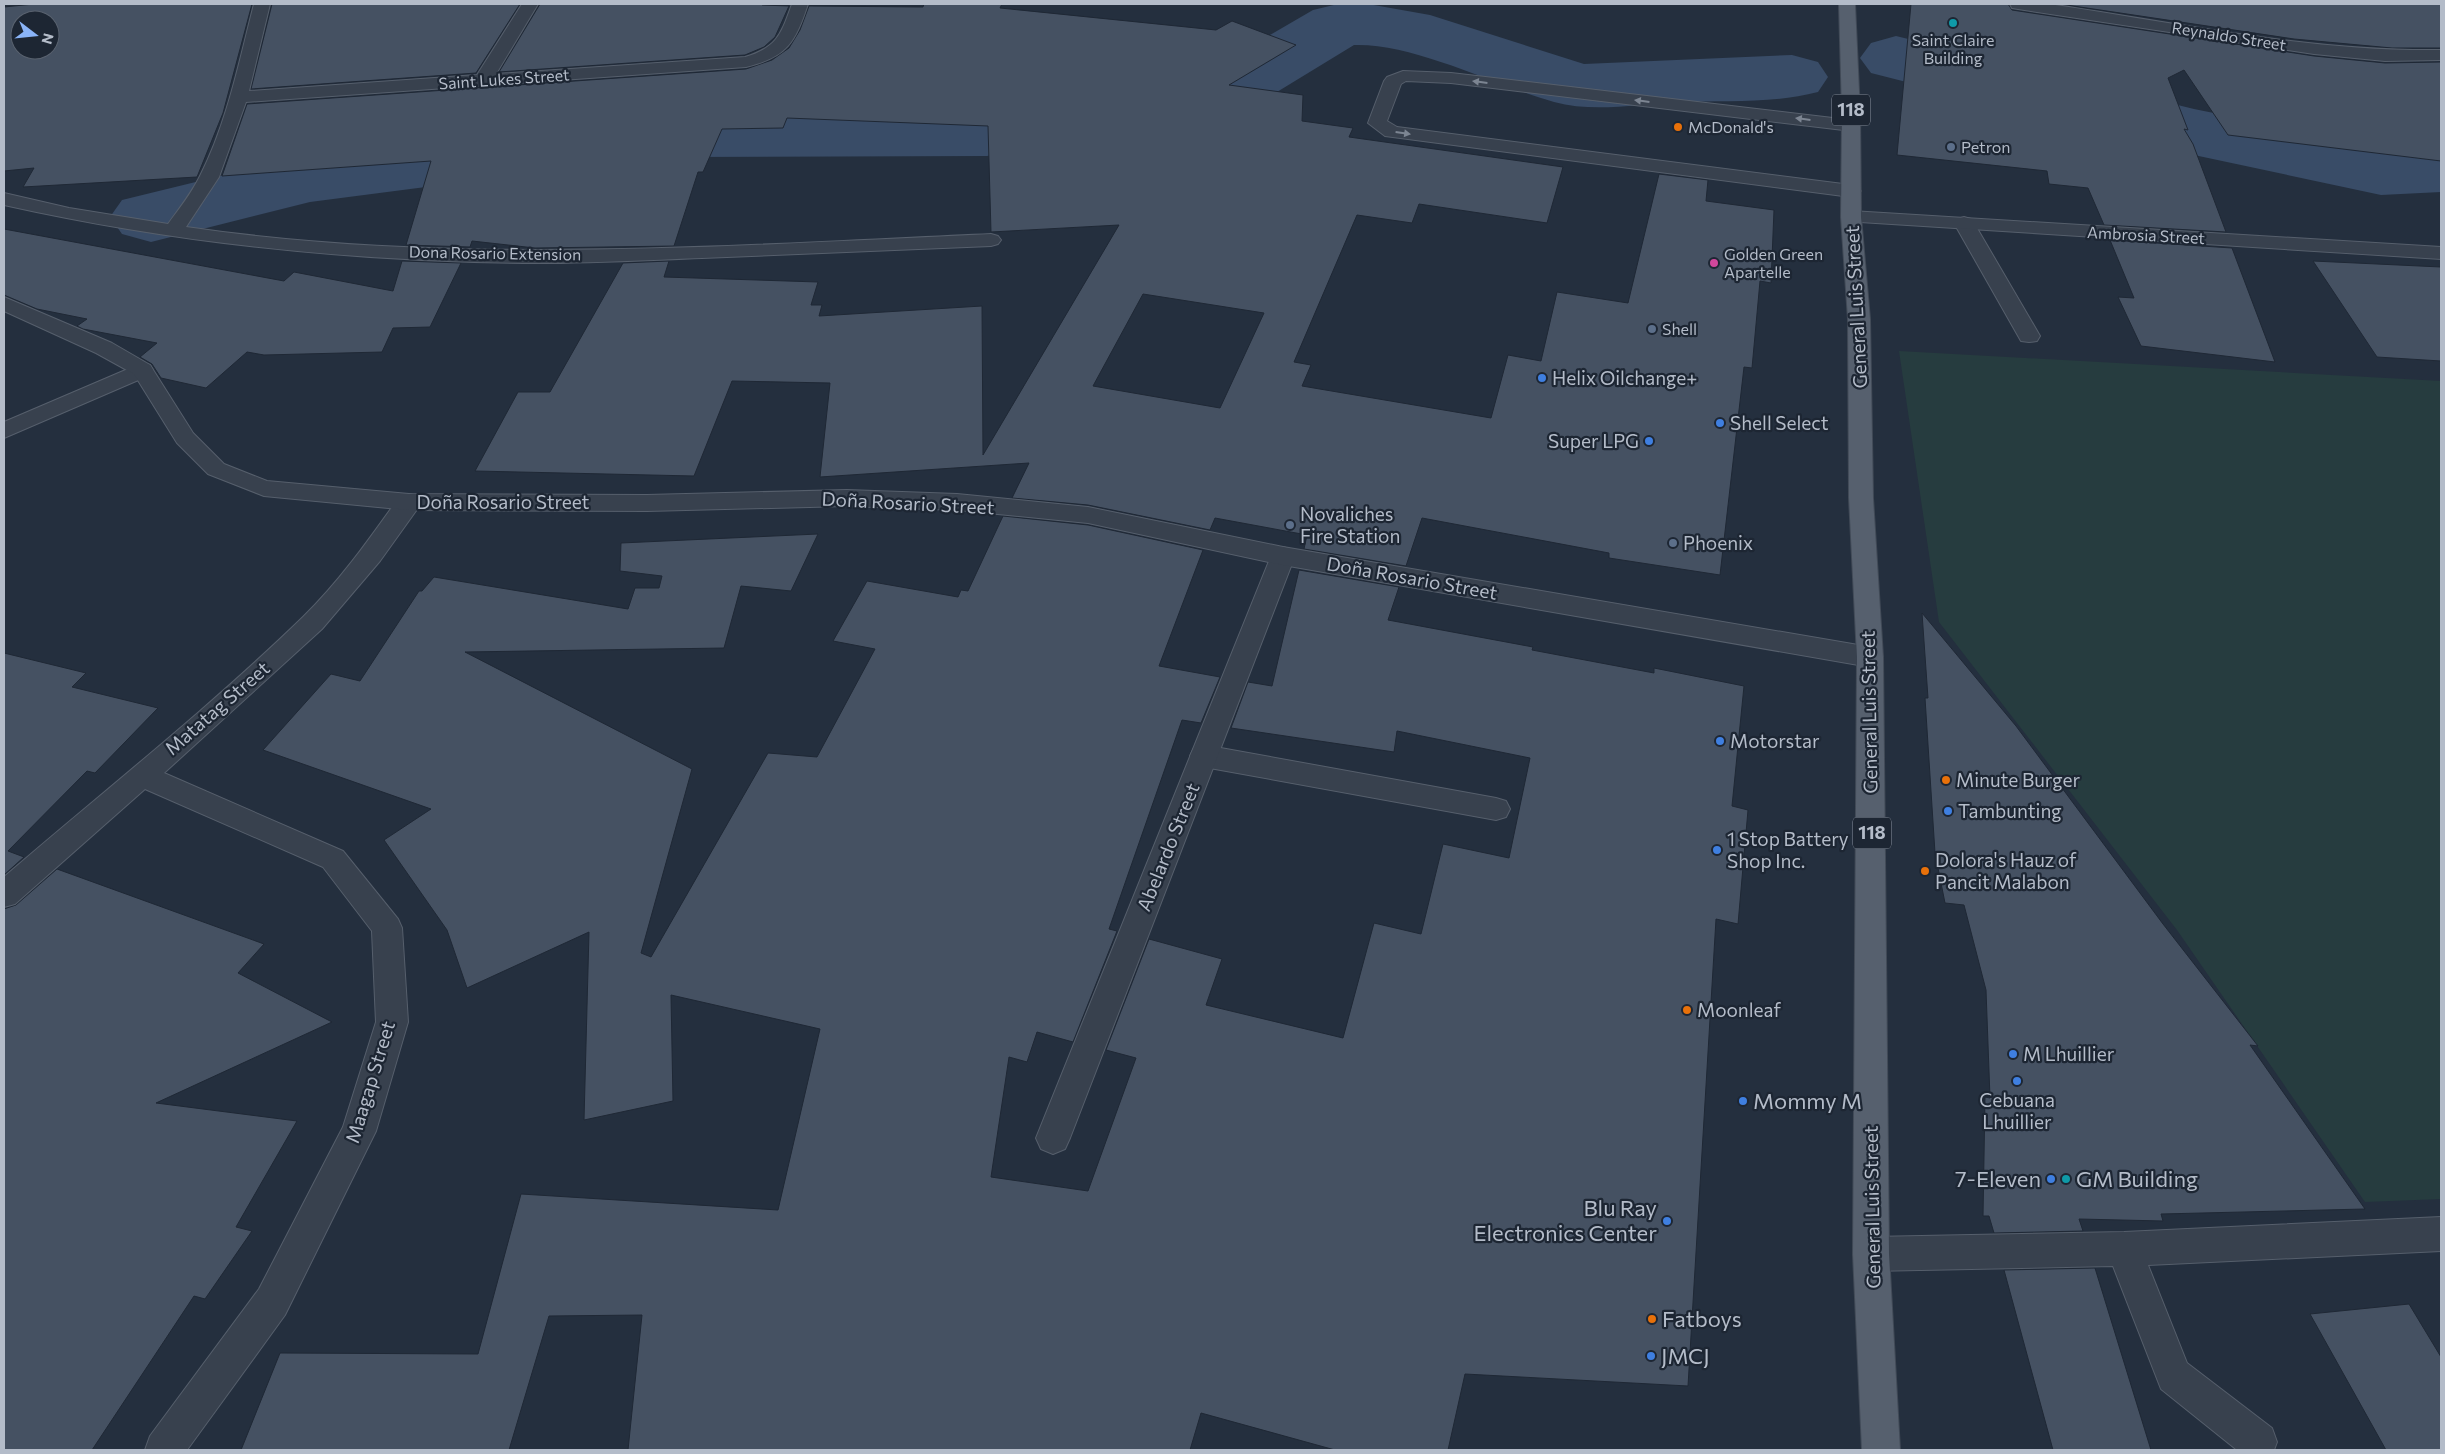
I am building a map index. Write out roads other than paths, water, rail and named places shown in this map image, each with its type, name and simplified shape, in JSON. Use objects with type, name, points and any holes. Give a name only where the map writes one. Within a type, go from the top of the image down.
[{"type":"main road","name":"General Luis Street","points":[[1847,4],[1852,125],[1851,204],[1859,319],[1861,498],[1870,658],[1871,1254],[1881,1450]]},
{"type":"street","points":[[173,231],[204,187],[213,170],[239,97],[262,4]]},
{"type":"street","points":[[483,80],[530,4]]},
{"type":"street","name":"Saint Lukes Street","points":[[239,97],[746,62],[769,56],[786,42],[800,4]]},
{"type":"street","name":"Reynaldo Street","points":[[2018,4],[2314,49],[2385,56],[2441,55]]},
{"type":"street","name":"Ambrosia Street","points":[[1852,125],[1451,78],[1403,76],[1393,80],[1377,123],[1392,132],[1964,223],[2441,253]]},
{"type":"street","name":"Dona Rosario Extension","points":[[4,199],[68,213],[173,231],[358,249],[539,257],[991,240]]},
{"type":"street","points":[[1964,223],[2028,336]]},
{"type":"street","name":"Doña Rosario Street","points":[[4,303],[104,348],[142,370],[185,438],[216,469],[264,488],[409,502],[647,502],[847,498],[956,502],[1088,515],[1283,556],[1870,658]]},
{"type":"street","points":[[4,431],[142,370]]},
{"type":"street","name":"Matatag Street","points":[[4,895],[314,622],[371,554],[409,502]]},
{"type":"street","name":"Abelardo Street","points":[[1053,1138],[1283,556]]},
{"type":"street","points":[[1204,756],[1496,809]]},
{"type":"street","name":"Maagap Street","points":[[141,775],[333,859],[387,928],[392,1022],[359,1131],[272,1302],[164,1450]]},
{"type":"street","points":[[1871,1254],[2124,1249],[2441,1234]]},
{"type":"street","points":[[2124,1249],[2174,1376],[2211,1407],[2258,1442]]},
{"type":"waterway","points":[[151,217],[310,178],[472,158],[513,147],[583,137],[669,138],[680,134],[987,133],[1048,121],[1176,121],[1338,25],[1364,24],[1430,36],[1579,86],[1678,80],[1792,77]]},
{"type":"waterway","points":[[1896,58],[2194,132],[2381,171],[2441,168]]},
{"type":"place","name":"Saint Claire Building","points":[[1953,23]]},
{"type":"place","name":"McDonald's","points":[[1678,127]]},
{"type":"place","name":"Petron","points":[[1951,147]]},
{"type":"place","name":"Golden Green Apartelle","points":[[1714,263]]},
{"type":"place","name":"Shell","points":[[1652,329]]},
{"type":"place","name":"Helix Oilchange+","points":[[1542,378]]},
{"type":"place","name":"Shell Select","points":[[1720,423]]},
{"type":"place","name":"Super LPG","points":[[1649,441]]},
{"type":"place","name":"Novaliches Fire Station","points":[[1290,525]]},
{"type":"place","name":"Phoenix","points":[[1673,543]]},
{"type":"place","name":"Motorstar","points":[[1720,741]]},
{"type":"place","name":"Minute Burger","points":[[1946,780]]},
{"type":"place","name":"Tambunting","points":[[1948,811]]},
{"type":"place","name":"1 Stop Battery Shop Inc.","points":[[1717,850]]},
{"type":"place","name":"Dolora's Hauz of Pancit Malabon","points":[[1925,871]]},
{"type":"place","name":"Moonleaf","points":[[1687,1010]]},
{"type":"place","name":"M Lhuillier","points":[[2013,1054]]},
{"type":"place","name":"Cebuana Lhuillier","points":[[2017,1081]]},
{"type":"place","name":"Mommy M","points":[[1743,1101]]},
{"type":"place","name":"7-Eleven","points":[[2051,1179]]},
{"type":"place","name":"GM Building","points":[[2066,1179]]},
{"type":"place","name":"Blu Ray Electronics Center","points":[[1667,1221]]},
{"type":"place","name":"Fatboys","points":[[1652,1319]]},
{"type":"place","name":"JMCJ","points":[[1651,1356]]}]
